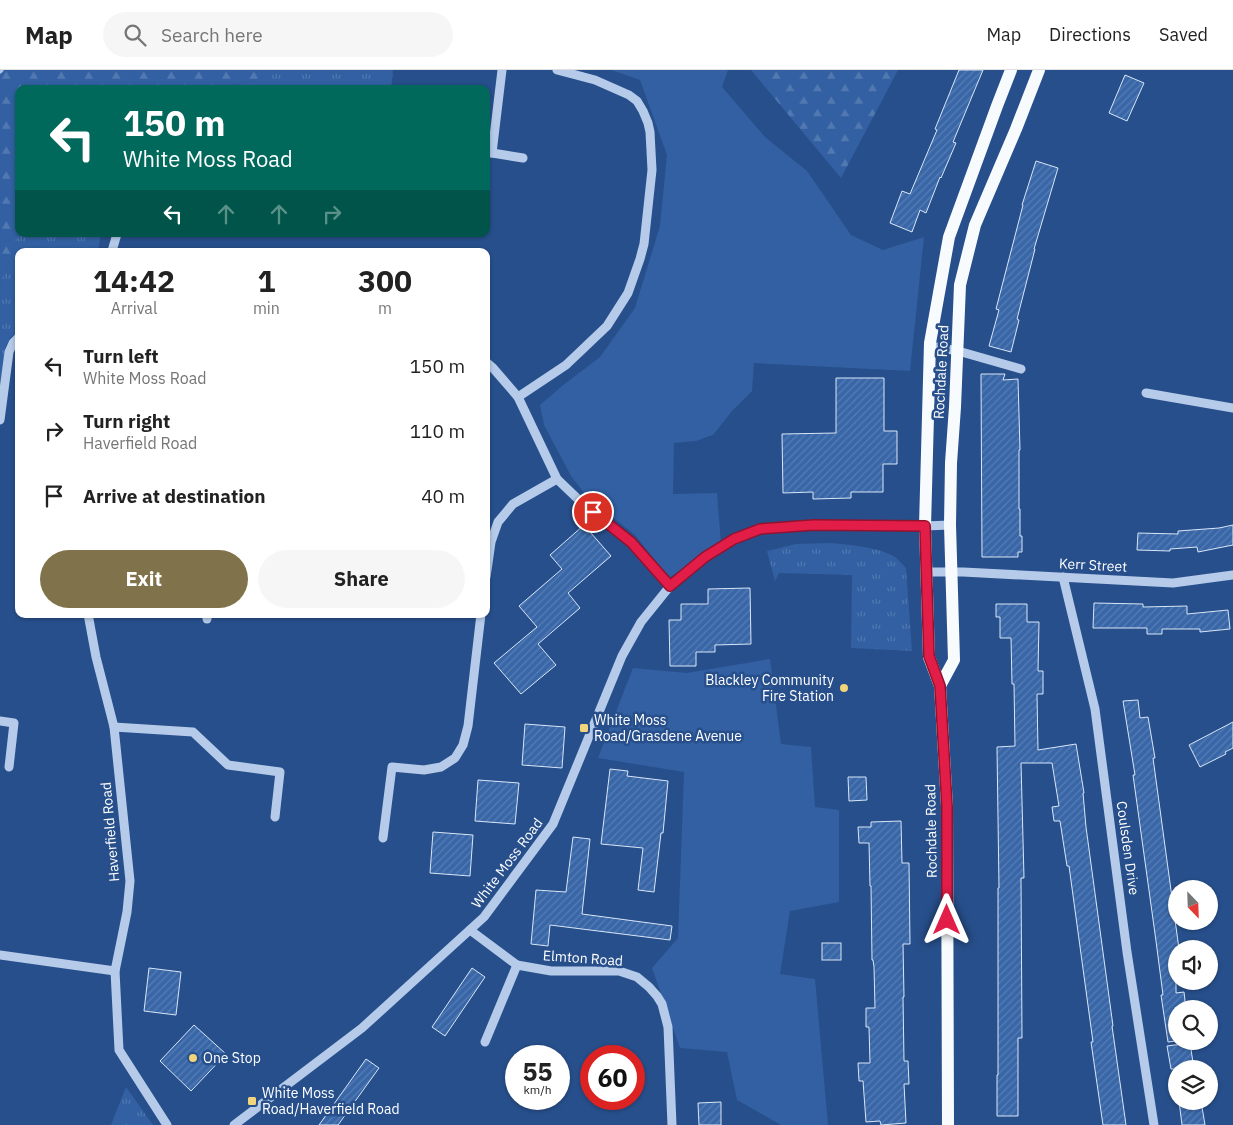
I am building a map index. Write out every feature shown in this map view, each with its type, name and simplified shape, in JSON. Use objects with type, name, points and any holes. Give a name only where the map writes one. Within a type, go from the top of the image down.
[{"type":"main road","name":"Rochdale Road","points":[[948,1125],[947,806],[940,686],[929,656],[926,572],[925,526],[930,346],[949,237],[1011,70]]},
{"type":"main road","name":"Rochdale Road","points":[[940,686],[954,660],[950,464],[958,351],[960,285],[975,225],[1039,70]]},
{"type":"street","points":[[490,146],[502,70]]},
{"type":"street","points":[[518,397],[566,365],[607,326],[628,293],[644,244],[652,170],[650,132],[643,111],[637,101],[629,95],[594,80],[557,70]]},
{"type":"street","points":[[490,152],[524,158]]},
{"type":"street","points":[[0,420],[9,352],[12,342],[15,340]]},
{"type":"street","points":[[930,346],[958,351],[1020,370]]},
{"type":"street","points":[[490,365],[518,397],[557,479],[581,502],[631,542],[670,586]]},
{"type":"street","points":[[1146,393],[1233,408]]},
{"type":"street","points":[[490,549],[498,522],[513,504],[557,479]]},
{"type":"street","name":"White Moss Road","points":[[234,1125],[362,1028],[484,918],[553,824],[622,656],[641,622],[670,586],[705,557],[734,539],[760,529],[814,525],[950,525]]},
{"type":"street","name":"Kerr Street","points":[[926,572],[952,571],[1173,583],[1233,575]]},
{"type":"street","name":"Coulsden Drive","points":[[1063,577],[1095,709],[1127,952],[1154,1125]]},
{"type":"street","name":"Haverfield Road","points":[[89,618],[96,657],[114,727],[130,881],[115,971],[119,1050],[167,1125]]},
{"type":"street","points":[[383,838],[392,768],[424,770],[441,766],[455,758],[463,745],[468,726],[481,618]]},
{"type":"street","points":[[0,721],[14,723],[9,767]]},
{"type":"street","points":[[114,727],[193,732],[228,765],[280,772],[275,817]]},
{"type":"street","name":"Elmton Road","points":[[470,930],[517,965],[551,971],[619,971],[637,978],[649,987],[662,1004],[668,1027],[672,1125]]},
{"type":"street","points":[[0,954],[115,971]]},
{"type":"street","points":[[485,1042],[517,965]]},
{"type":"green space","points":[[0,70],[273,70],[256,80],[233,85],[15,85],[15,237],[18,237],[0,287]]},
{"type":"green space","points":[[273,70],[393,70],[391,85],[233,85],[256,80]]},
{"type":"green space","points":[[611,70],[728,70],[722,87],[765,137],[807,171],[851,235],[883,250],[924,237],[910,371],[754,363],[752,391],[732,411],[713,435],[696,441],[674,443],[673,494],[717,493],[721,544],[669,578],[635,535],[587,497],[571,476],[544,425],[540,405],[600,357],[635,308],[660,226],[667,155],[640,80]]},
{"type":"green space","points":[[751,70],[898,70],[841,178]]},
{"type":"green space","points":[[18,237],[100,237],[99,248],[15,248],[15,334],[6,345],[0,391],[0,287]]},
{"type":"green space","points":[[832,543],[881,551],[895,557],[906,568],[912,651],[851,648],[852,575],[779,573],[775,581],[767,551],[796,544]]},
{"type":"green space","points":[[770,659],[781,744],[811,747],[815,807],[839,810],[839,902],[790,911],[780,974],[815,979],[828,1125],[781,1125],[737,1100],[727,1052],[680,1048],[652,968],[678,938],[684,772],[598,758],[633,668],[687,673]]},
{"type":"green space","points":[[126,1087],[153,1125],[111,1125]]},
{"type":"building","points":[[959,70],[983,70],[953,142],[956,143],[926,213],[920,210],[912,232],[890,223],[902,191],[910,194],[937,130],[935,129]]},
{"type":"building","points":[[1125,75],[1144,83],[1127,121],[1109,113]]},
{"type":"building","points":[[1036,161],[1058,168],[1034,249],[1011,352],[989,346],[999,310],[996,309],[1022,205]]},
{"type":"building","points":[[981,374],[1005,374],[1003,380],[1018,379],[1019,509],[1022,552],[1018,552],[1018,557],[982,557]]},
{"type":"building","points":[[836,378],[884,378],[884,431],[897,431],[897,464],[883,464],[883,492],[851,492],[851,498],[813,499],[813,492],[783,493],[782,434],[836,433]]},
{"type":"building","points":[[584,525],[611,556],[568,593],[580,608],[538,644],[556,665],[521,694],[494,663],[537,627],[519,606],[562,569],[550,555]]},
{"type":"building","points":[[1233,525],[1233,545],[1198,552],[1197,547],[1170,549],[1170,551],[1137,550],[1138,533],[1178,534],[1178,531]]},
{"type":"building","points":[[750,588],[751,644],[715,645],[715,652],[696,652],[696,666],[670,666],[669,620],[681,620],[681,604],[708,604],[708,589]]},
{"type":"building","points":[[1094,603],[1143,604],[1143,607],[1187,606],[1187,614],[1228,610],[1230,629],[1200,632],[1200,629],[1162,629],[1162,634],[1147,634],[1147,628],[1093,628]]},
{"type":"building","points":[[996,604],[1027,604],[1027,622],[1039,622],[1038,671],[1043,671],[1043,694],[1037,694],[1038,750],[1076,744],[1084,793],[1086,827],[1126,1125],[1103,1125],[1069,866],[1067,866],[1060,821],[1054,821],[1052,807],[1059,806],[1052,763],[1021,763],[1024,878],[1021,878],[1022,1038],[1018,1038],[1018,1116],[997,1116],[999,888],[997,747],[1015,746],[1011,638],[1000,638],[1000,617],[996,617]]},
{"type":"building","points":[[1138,700],[1140,718],[1148,717],[1155,758],[1153,758],[1170,880],[1168,880],[1168,930],[1176,930],[1178,940],[1168,940],[1168,990],[1176,990],[1176,993],[1184,992],[1185,1000],[1168,1000],[1168,1042],[1133,775],[1135,775],[1123,701]]},
{"type":"building","points":[[1233,722],[1233,748],[1225,752],[1226,754],[1200,767],[1189,745]]},
{"type":"building","points":[[525,724],[565,727],[562,768],[522,765]]},
{"type":"building","points":[[610,769],[628,771],[627,776],[668,781],[663,833],[661,833],[654,892],[638,890],[643,848],[601,844]]},
{"type":"building","points":[[848,777],[866,777],[867,800],[849,801]]},
{"type":"building","points":[[478,780],[519,783],[515,824],[475,821]]},
{"type":"building","points":[[901,821],[902,863],[909,863],[910,944],[903,944],[903,997],[904,1061],[908,1061],[909,1084],[904,1084],[906,1123],[881,1125],[880,1121],[866,1122],[863,1081],[859,1081],[858,1063],[870,1063],[869,1027],[866,1027],[866,1008],[875,1008],[869,843],[859,843],[858,827],[871,827],[871,822]]},
{"type":"building","points":[[433,832],[473,835],[470,876],[430,873]]},
{"type":"building","points":[[573,837],[590,839],[582,914],[672,926],[670,940],[550,925],[548,946],[531,944],[536,890],[566,892]]},
{"type":"building","points":[[822,943],[841,943],[841,960],[822,960]]},
{"type":"building","points":[[149,968],[181,972],[176,1015],[144,1011]]},
{"type":"building","points":[[472,968],[485,977],[445,1036],[432,1027]]},
{"type":"building","name":"One Stop","points":[[194,1025],[226,1054],[191,1091],[160,1061]]},
{"type":"building","points":[[1167,1046],[1168,1050],[1191,1050],[1193,1060],[1169,1060]]},
{"type":"building","points":[[366,1059],[379,1068],[338,1125],[319,1125]]},
{"type":"building","points":[[721,1102],[721,1125],[699,1125],[698,1103]]},
{"type":"building","points":[[1180,1110],[1202,1110],[1205,1125],[1182,1125]]},
{"type":"place","name":"Blackley Community Fire Station","points":[[844,688]]},
{"type":"place","name":"White Moss Road/Grasdene Avenue","points":[[584,728]]},
{"type":"place","name":"One Stop","points":[[193,1058]]},
{"type":"place","name":"White Moss Road/Haverfield Road","points":[[252,1101]]},
{"type":"route","points":[[593,512],[631,542],[670,586],[705,557],[734,539],[760,529],[814,525],[925,526],[929,656],[940,686],[947,806],[947,920]]}]
